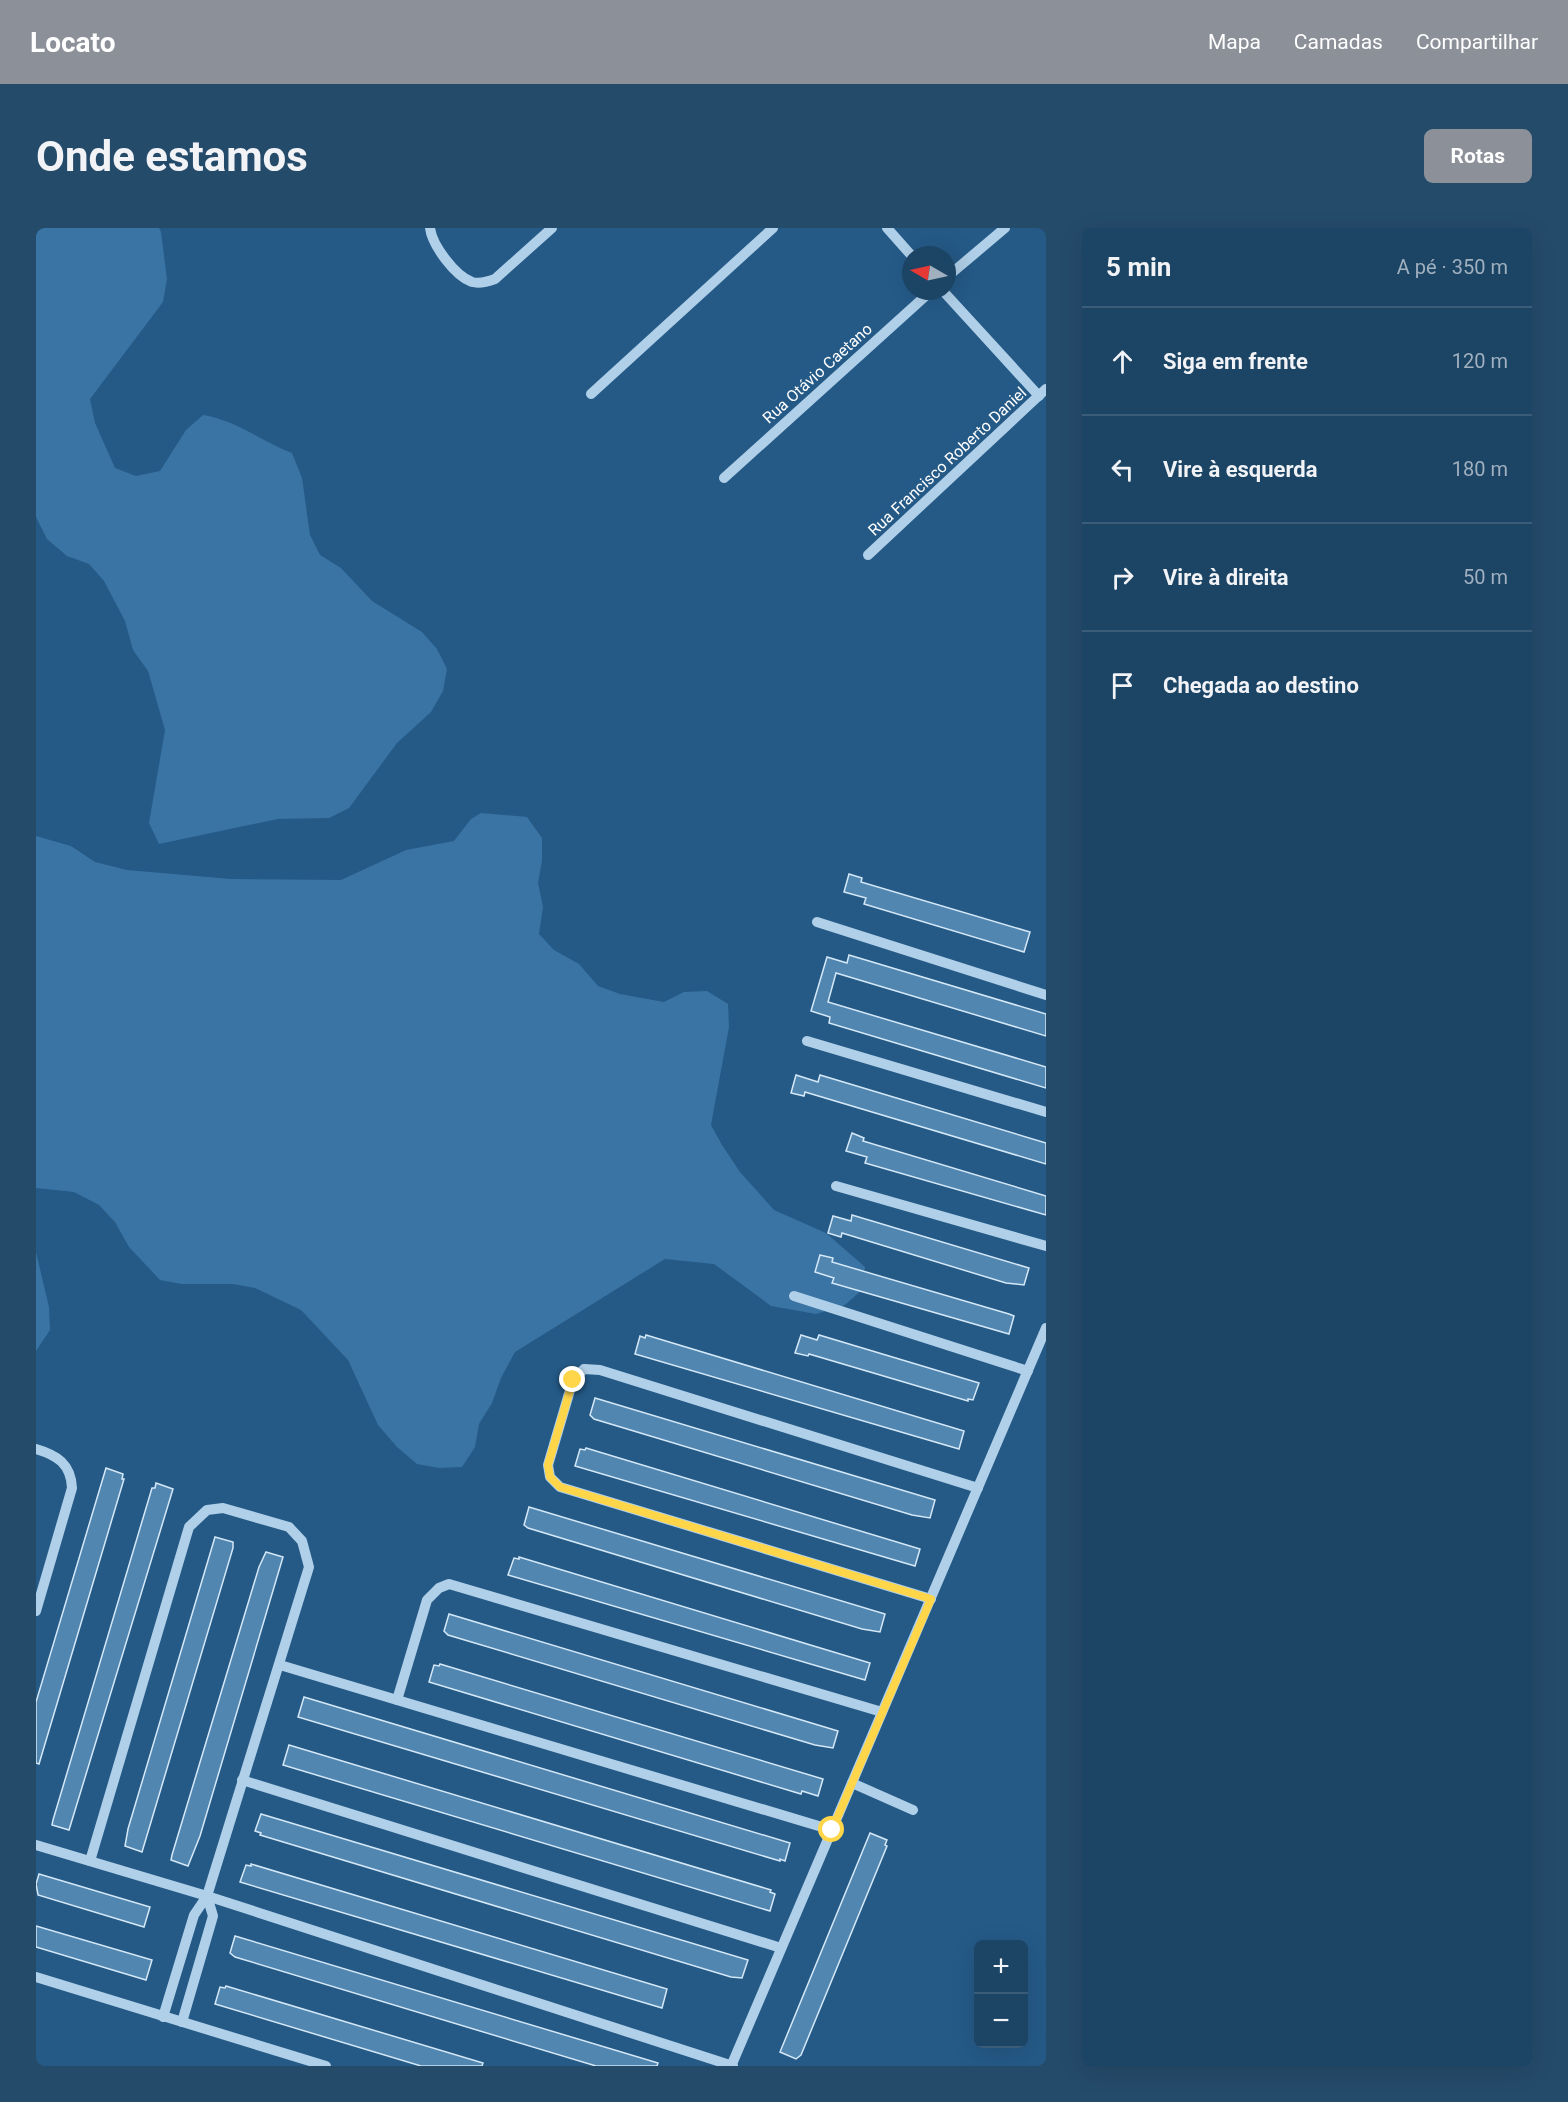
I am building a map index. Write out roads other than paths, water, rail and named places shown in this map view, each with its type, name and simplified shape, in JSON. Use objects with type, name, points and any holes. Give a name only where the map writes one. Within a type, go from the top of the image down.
[{"type":"street","points":[[431,233],[461,277],[483,283],[495,279],[552,228]]},
{"type":"street","points":[[591,394],[773,228]]},
{"type":"street","points":[[886,228],[903,246]]},
{"type":"street","points":[[956,269],[1005,228]]},
{"type":"street","name":"Rua Otávio Caetano","points":[[724,478],[921,300]]},
{"type":"street","points":[[952,300],[1042,392]]},
{"type":"street","name":"Rua Francisco Roberto Daniel","points":[[868,555],[1042,392]]},
{"type":"street","points":[[817,922],[1046,993]]},
{"type":"street","points":[[807,1041],[1046,1112]]},
{"type":"street","points":[[836,1186],[1046,1246]]},
{"type":"street","points":[[794,1296],[1028,1371]]},
{"type":"street","points":[[36,1845],[207,1896],[730,2065],[1046,1328]]},
{"type":"street","points":[[931,1599],[560,1487],[550,1477],[548,1465],[573,1380],[584,1369],[600,1370],[978,1488]]},
{"type":"street","points":[[36,1449],[52,1453],[63,1463],[70,1475],[72,1488],[36,1611]]},
{"type":"street","points":[[90,1861],[186,1534],[193,1520],[207,1510],[223,1508],[289,1527],[302,1541],[309,1567],[207,1896],[194,1915],[164,2016]]},
{"type":"street","points":[[397,1700],[427,1600],[439,1588],[449,1584],[882,1712]]},
{"type":"street","points":[[280,1665],[832,1830]]},
{"type":"street","points":[[242,1780],[781,1948]]},
{"type":"street","points":[[852,1783],[913,1810]]},
{"type":"street","points":[[182,2022],[213,1916],[207,1896]]},
{"type":"street","points":[[36,1977],[326,2066]]}]
